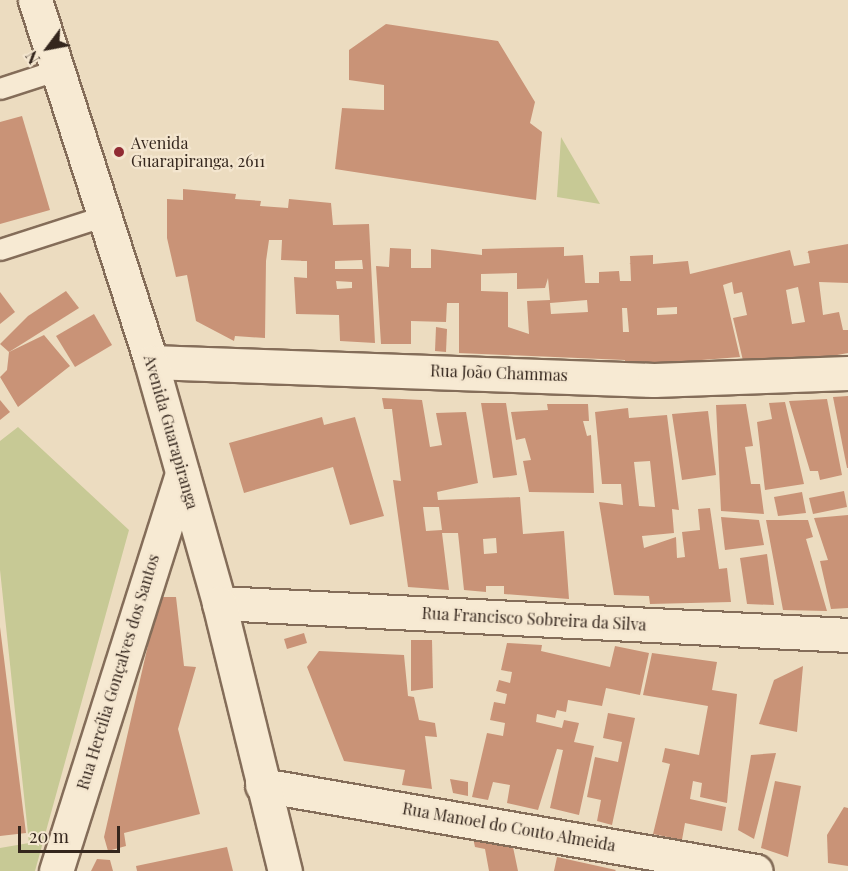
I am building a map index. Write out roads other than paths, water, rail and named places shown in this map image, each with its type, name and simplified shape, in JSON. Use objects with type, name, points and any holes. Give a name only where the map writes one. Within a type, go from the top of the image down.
[{"type":"street","name":"Avenida Guarapiranga","points":[[35,0],[151,362],[219,603],[285,871]]},
{"type":"street","name":"Rua João Chammas","points":[[151,362],[654,380],[848,373]]},
{"type":"street","name":"Rua Hercília Gonçalves dos Santos","points":[[56,871],[182,473]]},
{"type":"street","name":"Rua Francisco Sobreira da Silva","points":[[219,603],[848,635]]},
{"type":"street","name":"Rua Manoel do Couto Almeida","points":[[262,785],[756,871]]},
{"type":"lane","points":[[0,88],[59,70]]},
{"type":"lane","points":[[0,250],[106,216]]},
{"type":"place","name":"Avenida Guarapiranga, 2611","points":[[119,152]]}]
